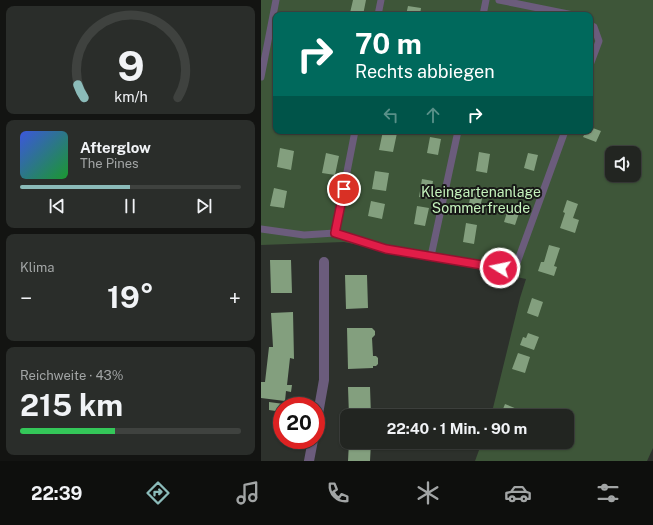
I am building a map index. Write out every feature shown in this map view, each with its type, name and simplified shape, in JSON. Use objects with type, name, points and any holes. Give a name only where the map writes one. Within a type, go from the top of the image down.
[{"type":"street","points":[[321,397],[324,380],[324,262]]},
{"type":"street","points":[[309,461],[311,449]]},
{"type":"lane","points":[[275,12],[277,0]]},
{"type":"lane","points":[[379,12],[381,0]]},
{"type":"lane","points":[[484,12],[486,0]]},
{"type":"lane","points":[[499,0],[558,12]]},
{"type":"lane","points":[[261,77],[273,19]]},
{"type":"lane","points":[[593,27],[599,41],[593,57]]},
{"type":"lane","points":[[335,233],[354,134]]},
{"type":"lane","points":[[431,256],[457,134]]},
{"type":"lane","points":[[261,229],[304,235],[335,233],[386,249],[513,271],[564,134]]},
{"type":"green space","name":"Kleingartenanlage Sommerfreude","points":[[261,0],[653,0],[653,448],[647,461],[475,461],[479,449],[574,449],[574,409],[493,409],[526,279],[344,242],[261,245]]},
{"type":"building","points":[[353,0],[366,0],[364,12],[350,12]]},
{"type":"building","points":[[408,6],[421,8],[420,12],[407,12]]},
{"type":"building","points":[[593,128],[601,131],[596,142],[583,137],[584,134],[593,134]]},
{"type":"building","points":[[382,134],[397,134],[393,152],[379,150]]},
{"type":"building","points":[[430,137],[441,139],[438,155],[427,153]]},
{"type":"building","points":[[280,148],[294,151],[291,170],[277,167]]},
{"type":"building","points":[[479,152],[490,154],[487,173],[476,171]]},
{"type":"building","points":[[326,153],[339,156],[335,175],[322,173]]},
{"type":"building","points":[[528,153],[538,155],[534,171],[524,168]]},
{"type":"building","points":[[375,171],[389,173],[386,191],[372,189]]},
{"type":"building","points":[[422,179],[433,181],[430,199],[419,197]]},
{"type":"building","points":[[274,188],[287,191],[284,208],[270,206]]},
{"type":"building","points":[[471,193],[483,195],[481,203],[484,204],[482,212],[468,209]]},
{"type":"building","points":[[567,200],[578,204],[573,218],[579,220],[575,233],[560,228],[565,213],[563,212]]},
{"type":"building","points":[[371,201],[385,204],[382,219],[368,216]]},
{"type":"building","points":[[417,206],[429,208],[425,226],[414,224]]},
{"type":"building","points":[[509,206],[520,210],[515,225],[504,222]]},
{"type":"building","points":[[466,223],[477,225],[474,244],[463,242]]},
{"type":"building","points":[[549,245],[560,248],[554,266],[557,267],[554,276],[538,271],[541,262],[544,262]]},
{"type":"building","points":[[270,260],[291,260],[292,293],[271,293]]},
{"type":"building","points":[[345,275],[367,275],[368,308],[346,309]]},
{"type":"building","points":[[532,298],[543,302],[538,317],[527,313]]},
{"type":"building","points":[[293,312],[294,359],[290,358],[287,385],[292,385],[291,392],[286,391],[285,397],[273,397],[273,400],[261,398],[261,382],[265,382],[269,347],[273,347],[271,313]]},
{"type":"building","points":[[347,328],[372,328],[375,331],[375,335],[372,338],[373,356],[378,358],[378,364],[376,366],[373,366],[373,368],[348,369]]},
{"type":"building","points":[[528,333],[539,337],[534,350],[520,345],[523,337],[526,338]]},
{"type":"building","points":[[518,353],[530,357],[525,373],[512,369]]},
{"type":"building","points":[[348,387],[370,387],[371,409],[349,409]]},
{"type":"building","points":[[269,402],[273,403],[273,411],[269,410]]},
{"type":"building","points":[[505,404],[517,409],[503,409]]},
{"type":"building","points":[[349,449],[371,449],[370,461],[348,461]]},
{"type":"route","points":[[344,189],[335,233],[386,249],[500,268]]}]
